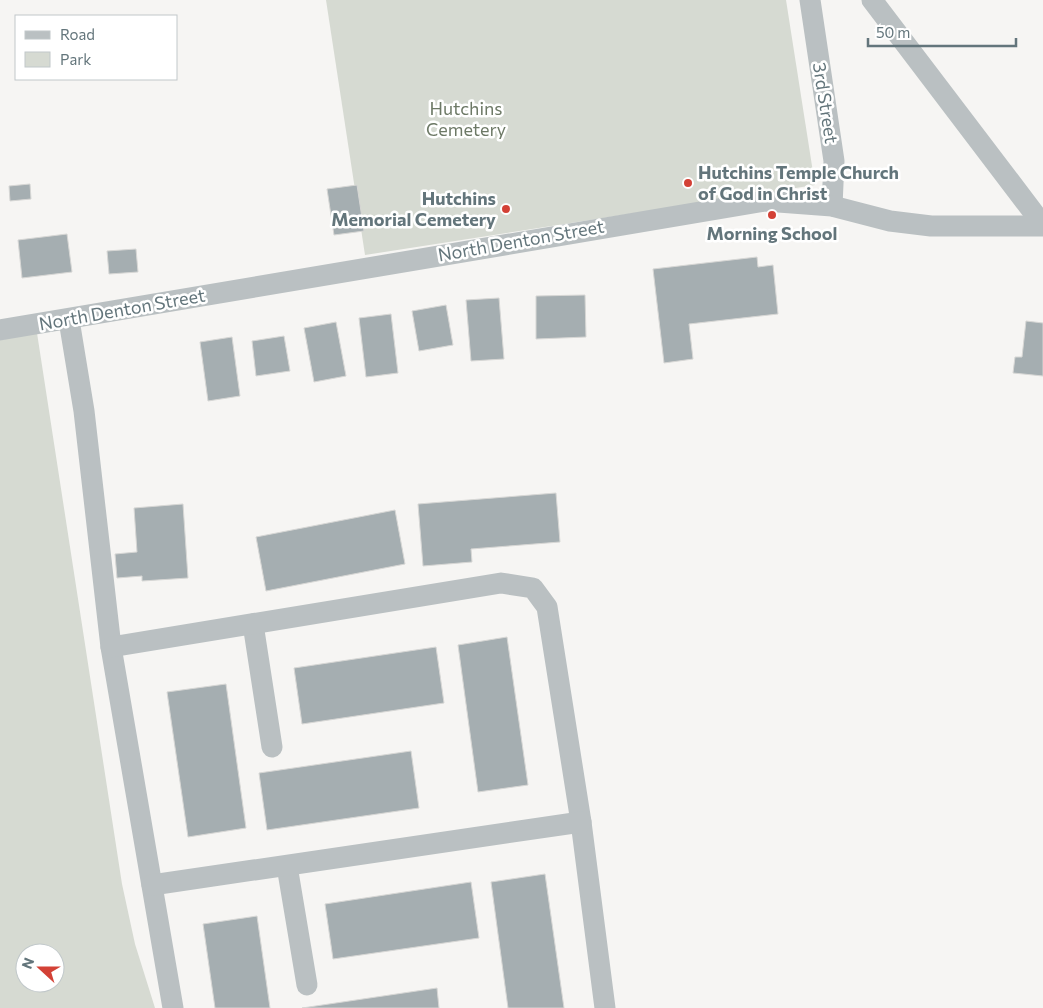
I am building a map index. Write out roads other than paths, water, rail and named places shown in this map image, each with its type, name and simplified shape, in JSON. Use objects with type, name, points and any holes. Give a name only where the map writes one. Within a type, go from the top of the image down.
[{"type":"street","name":"3rd Street","points":[[810,0],[834,161],[832,206]]},
{"type":"street","points":[[872,0],[1043,225]]},
{"type":"street","name":"North Denton Street","points":[[0,330],[69,320],[695,211],[765,201],[832,206],[890,221],[931,226],[1043,225]]},
{"type":"street","points":[[69,320],[84,411],[111,647],[173,1008]]},
{"type":"street","points":[[111,647],[501,584],[533,588],[547,607],[581,822],[605,1008]]},
{"type":"street","points":[[253,624],[272,747]]},
{"type":"street","points":[[152,885],[581,822]]},
{"type":"street","points":[[287,866],[307,985]]},
{"type":"place","name":"Hutchins Temple Church of God in Christ","points":[[688,183]]},
{"type":"place","name":"Hutchins Memorial Cemetery","points":[[506,209]]},
{"type":"place","name":"Morning School","points":[[772,215]]},
{"type":"park label","name":"Hutchins Cemetery","points":[[466,119]]}]
